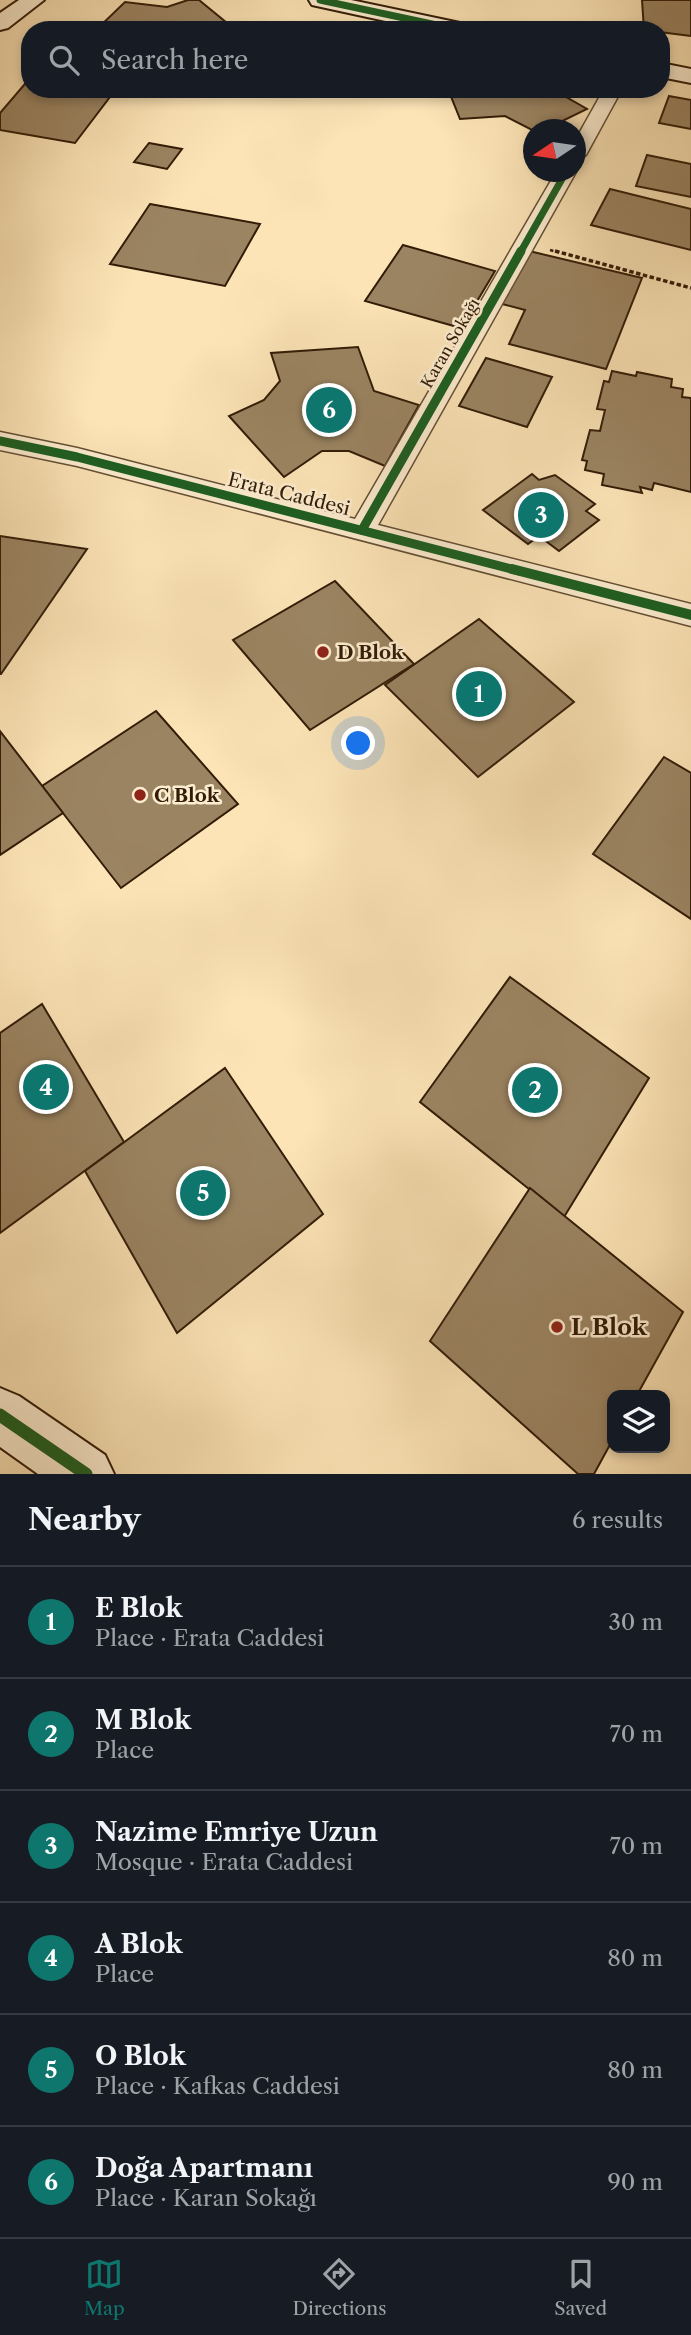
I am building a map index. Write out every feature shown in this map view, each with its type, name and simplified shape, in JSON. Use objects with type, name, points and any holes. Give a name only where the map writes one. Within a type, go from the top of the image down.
[{"type":"street","points":[[0,13],[8,0]]},
{"type":"street","points":[[0,23],[33,0]]},
{"type":"street","points":[[320,0],[418,21]]},
{"type":"street","points":[[670,72],[691,76]]},
{"type":"street","points":[[586,137],[608,98]]},
{"type":"street","name":"Karan Sokağı","points":[[362,530],[560,182]]},
{"type":"street","name":"Erata Caddesi","points":[[0,441],[77,457],[691,615]]},
{"type":"street","points":[[0,1415],[86,1474]]},
{"type":"path","points":[[525,244],[691,288]]},
{"type":"building","points":[[188,0],[199,0],[225,21],[105,21],[125,2],[167,7]]},
{"type":"building","points":[[642,0],[691,0],[691,36],[670,33],[670,21],[643,21]]},
{"type":"building","points":[[21,88],[21,98],[109,98],[75,143],[0,130],[0,113]]},
{"type":"building","points":[[670,96],[691,100],[691,129],[659,123]]},
{"type":"building","points":[[452,98],[568,98],[587,109],[567,119],[523,119],[523,125],[505,116],[460,119]]},
{"type":"building","points":[[149,143],[182,149],[167,169],[134,162]]},
{"type":"building","points":[[647,155],[691,164],[691,197],[636,186]]},
{"type":"building","points":[[610,189],[691,209],[691,250],[591,225]]},
{"type":"building","points":[[150,204],[260,224],[225,286],[110,264]]},
{"type":"building","points":[[403,245],[495,271],[461,328],[365,301]]},
{"type":"building","points":[[529,251],[642,278],[606,369],[509,344],[525,310],[502,304]]},
{"type":"building","points":[[358,347],[374,391],[419,405],[385,466],[349,451],[322,451],[284,477],[229,416],[264,400],[280,381],[271,353]]},
{"type":"building","points":[[486,358],[552,377],[527,427],[459,406]]},
{"type":"building","points":[[612,371],[636,376],[637,372],[672,379],[671,387],[683,389],[682,397],[691,398],[691,492],[654,483],[652,490],[640,487],[642,493],[602,485],[604,474],[585,470],[587,461],[582,460],[590,430],[600,431],[605,410],[597,409],[604,381],[609,382]]},
{"type":"building","points":[[532,474],[539,480],[555,475],[595,504],[586,511],[599,520],[559,551],[539,536],[528,544],[483,510]]},
{"type":"building","points":[[0,536],[87,549],[1,674],[0,674]]},
{"type":"building","name":"D Blok","points":[[335,581],[414,664],[310,730],[233,640]]},
{"type":"building","points":[[479,619],[574,702],[478,777],[385,685]]},
{"type":"building","name":"C Blok","points":[[156,711],[238,804],[121,888],[42,786]]},
{"type":"building","points":[[0,731],[63,813],[0,855]]},
{"type":"building","points":[[664,757],[691,773],[691,919],[593,854]]},
{"type":"building","points":[[510,977],[649,1078],[564,1217],[420,1102]]},
{"type":"building","points":[[42,1004],[124,1142],[0,1233],[0,1033]]},
{"type":"building","points":[[225,1068],[323,1214],[177,1333],[85,1171]]},
{"type":"building","name":"L Blok","points":[[530,1188],[683,1312],[640,1390],[607,1390],[607,1450],[594,1474],[578,1474],[430,1341]]},
{"type":"cycle path","points":[[320,0],[418,21]]},
{"type":"cycle path","points":[[362,530],[560,182]]},
{"type":"cycle path","points":[[0,441],[77,457],[691,615]]},
{"type":"cycle path","points":[[0,1415],[86,1474]]},
{"type":"place","name":"Doğa Apartmanı","points":[[329,410]]},
{"type":"place","name":"Nazime Emriye Uzun","points":[[541,515]]},
{"type":"place","name":"D Blok","points":[[323,652]]},
{"type":"place","name":"E Blok","points":[[479,694]]},
{"type":"place","name":"C Blok","points":[[140,795]]},
{"type":"place","name":"A Blok","points":[[46,1087]]},
{"type":"place","name":"M Blok","points":[[535,1090]]},
{"type":"place","name":"O Blok","points":[[203,1193]]},
{"type":"place","name":"L Blok","points":[[557,1327]]}]
